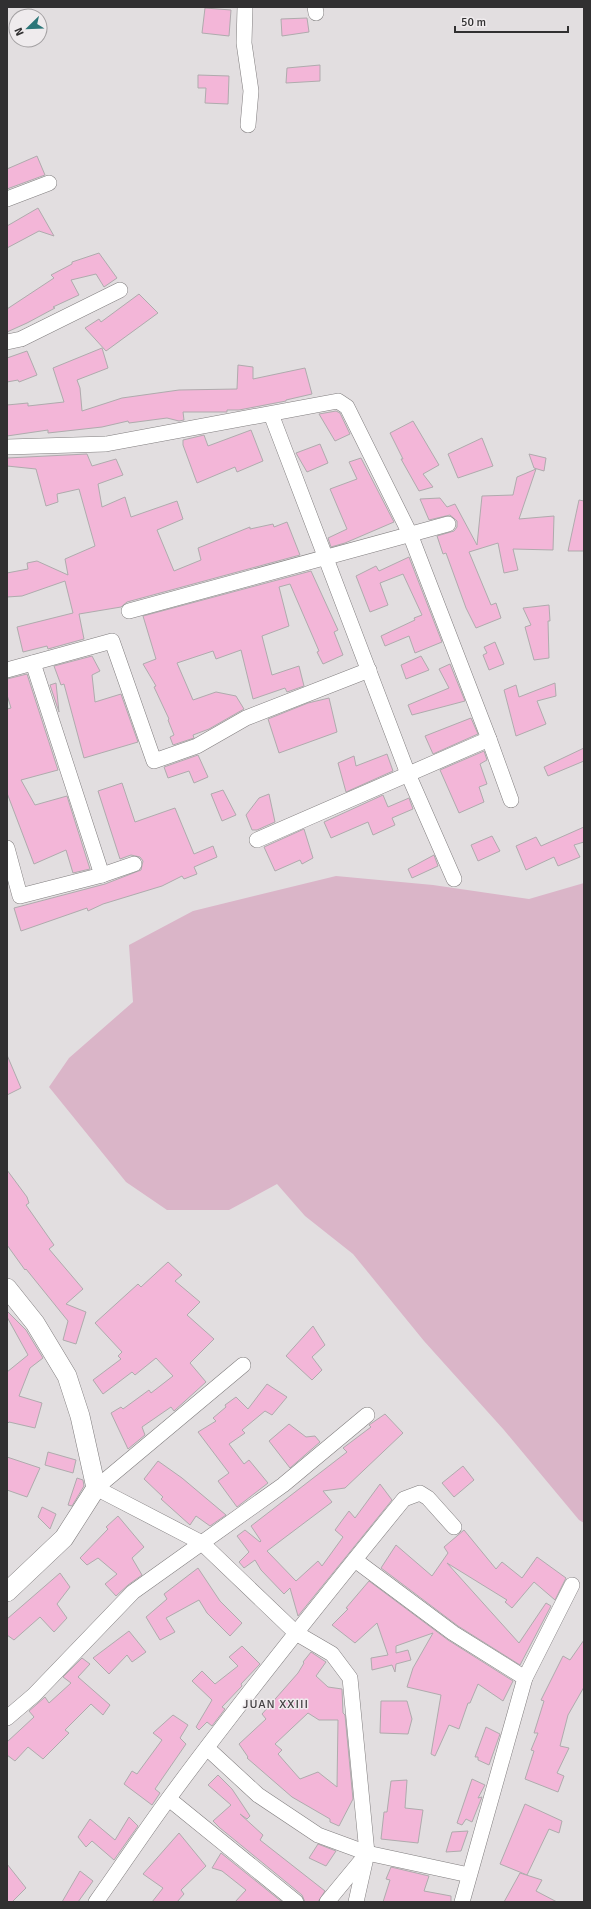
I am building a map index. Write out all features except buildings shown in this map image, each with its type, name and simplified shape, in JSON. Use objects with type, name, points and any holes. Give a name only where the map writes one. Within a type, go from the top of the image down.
[{"type":"main road","points":[[7,1288],[34,1323],[66,1376],[80,1416],[96,1488],[64,1538],[7,1592]]},
{"type":"street","points":[[244,7],[244,43],[250,92],[248,125]]},
{"type":"street","points":[[7,199],[49,183]]},
{"type":"street","points":[[7,342],[21,339],[120,290]]},
{"type":"street","points":[[7,447],[106,444],[338,401],[343,403],[347,407],[410,534],[489,739],[510,800]]},
{"type":"street","points":[[271,414],[327,556],[408,774],[454,879]]},
{"type":"street","points":[[129,611],[448,524]]},
{"type":"street","points":[[7,670],[112,641],[154,761],[197,746],[246,718],[369,670]]},
{"type":"street","points":[[33,663],[102,875]]},
{"type":"street","points":[[257,840],[489,739]]},
{"type":"street","points":[[7,848],[20,896],[102,875],[134,864]]},
{"type":"street","points":[[243,1365],[96,1488],[202,1543],[296,1633],[332,1654],[350,1678],[367,1853],[356,1902]]},
{"type":"street","points":[[7,1718],[34,1695],[133,1592],[283,1485],[367,1416]]},
{"type":"street","points":[[96,1902],[207,1748],[296,1633],[404,1499],[420,1493],[428,1498],[454,1527]]},
{"type":"street","points":[[354,1560],[453,1633],[525,1678]]},
{"type":"street","points":[[466,1900],[469,1875],[525,1678],[572,1585]]},
{"type":"street","points":[[207,1748],[258,1795],[318,1835],[367,1853],[469,1875]]},
{"type":"street","points":[[169,1799],[296,1902]]},
{"type":"street","points":[[327,1902],[367,1853]]},
{"type":"shaded area","points":[[336,876],[433,885],[529,899],[584,883],[584,1523],[579,1520],[504,1430],[424,1341],[353,1254],[305,1216],[277,1184],[229,1210],[167,1210],[126,1182],[49,1087],[69,1058],[133,1002],[129,945],[193,911]]},
{"type":"district","name":"JUAN XXIII","points":[[276,1704]]}]
